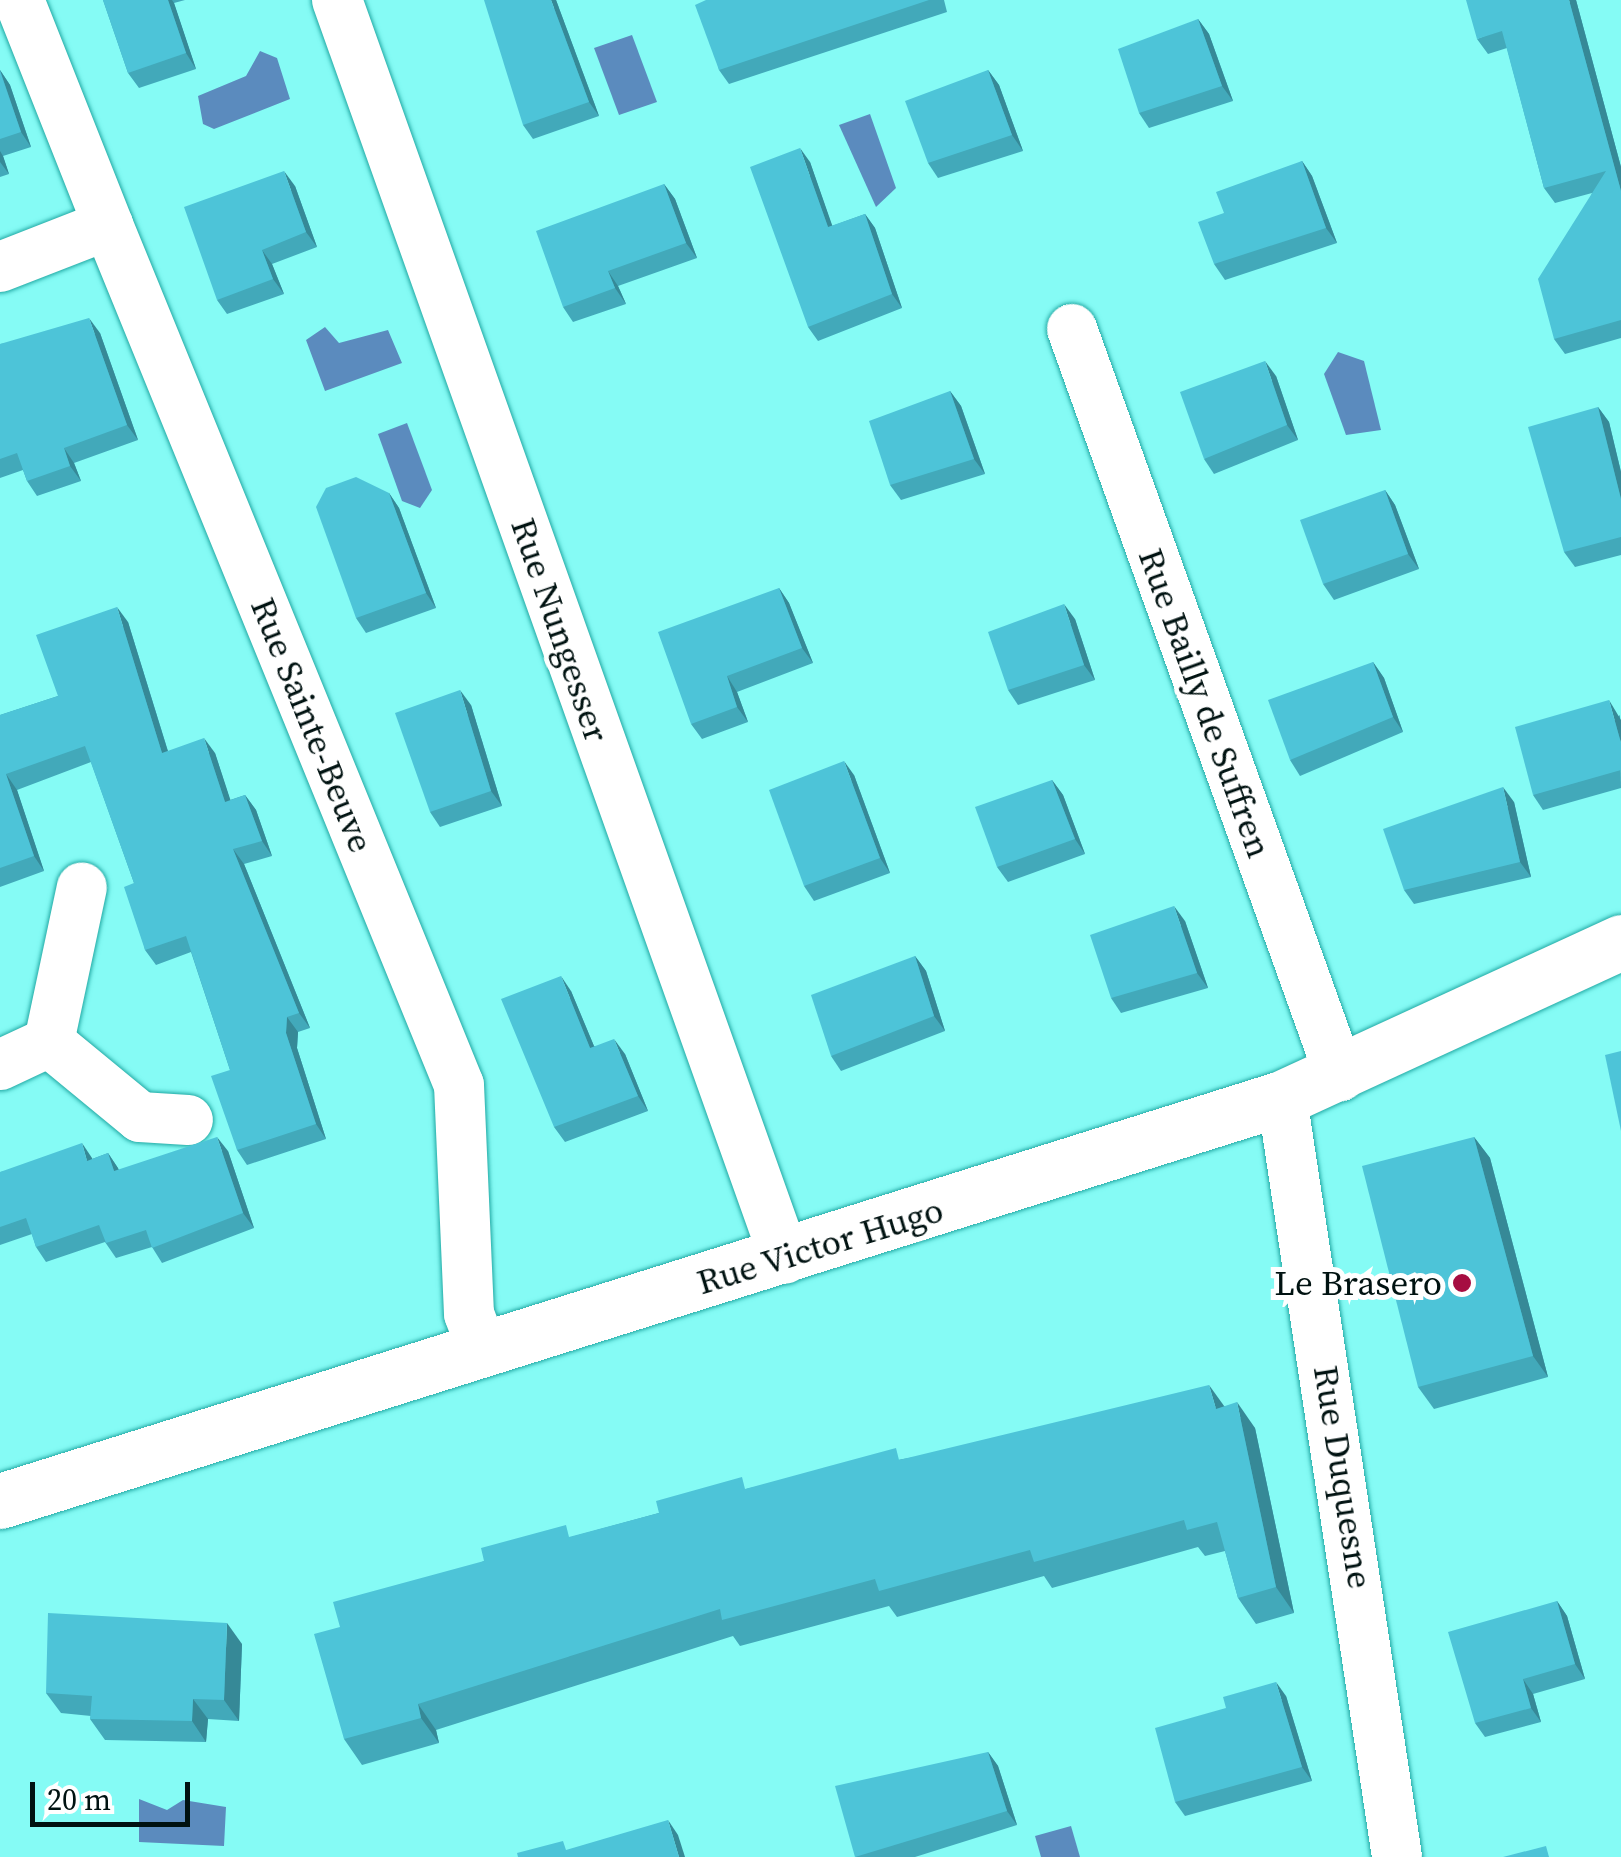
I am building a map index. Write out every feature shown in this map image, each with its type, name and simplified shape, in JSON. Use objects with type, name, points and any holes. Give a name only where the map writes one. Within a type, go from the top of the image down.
[{"type":"street","name":"Rue Sainte-Beuve","points":[[19,0],[459,1085],[469,1314],[483,1350]]},
{"type":"street","name":"Rue Nungesser","points":[[338,0],[785,1259]]},
{"type":"street","points":[[0,267],[108,224]]},
{"type":"street","name":"Rue Bailly de Suffren","points":[[1072,328],[1340,1076]]},
{"type":"street","points":[[49,1042],[82,887]]},
{"type":"street","name":"Rue Victor Hugo","points":[[0,1501],[785,1259],[1282,1098],[1340,1076],[1621,942]]},
{"type":"street","points":[[0,1065],[49,1042]]},
{"type":"street","points":[[49,1042],[140,1118],[188,1120]]},
{"type":"street","name":"Rue Duquesne","points":[[1282,1098],[1397,1857]]},
{"type":"water","points":[[632,35],[657,102],[619,115],[594,48]]},
{"type":"water","points":[[260,51],[277,58],[290,99],[214,129],[203,124],[198,96],[246,76]]},
{"type":"water","points":[[870,114],[896,188],[876,207],[839,125]]},
{"type":"water","points":[[325,327],[339,343],[388,330],[402,363],[325,391],[306,340]]},
{"type":"water","points":[[1338,352],[1364,361],[1381,430],[1346,435],[1324,374]]},
{"type":"water","points":[[407,423],[432,490],[420,508],[402,501],[378,434]]},
{"type":"water","points":[[139,1799],[167,1810],[183,1800],[226,1807],[224,1846],[139,1842]]},
{"type":"water","points":[[1071,1826],[1080,1857],[1041,1857],[1035,1836]]},
{"type":"building","points":[[103,0],[168,0],[186,53],[128,73]]},
{"type":"building","points":[[484,0],[551,0],[589,102],[523,125]]},
{"type":"building","points":[[706,0],[929,0],[719,70],[695,5]]},
{"type":"building","points":[[1466,0],[1569,0],[1621,191],[1621,320],[1554,339],[1538,279],[1606,171],[1544,188],[1502,31],[1477,39]]},
{"type":"building","points":[[1198,19],[1222,86],[1139,113],[1118,49]]},
{"type":"building","points":[[988,70],[1012,135],[928,163],[905,101]]},
{"type":"building","points":[[0,71],[21,132],[0,139]]},
{"type":"building","points":[[800,148],[828,227],[865,214],[892,294],[808,327],[750,167]]},
{"type":"building","points":[[1302,161],[1326,228],[1214,264],[1198,222],[1224,213],[1216,192]]},
{"type":"building","points":[[284,171],[306,232],[262,250],[273,279],[217,300],[184,207]]},
{"type":"building","points":[[664,184],[686,243],[608,271],[615,288],[563,307],[536,231]]},
{"type":"building","points":[[89,318],[127,425],[64,448],[70,466],[27,481],[17,453],[0,459],[0,344]]},
{"type":"building","points":[[1265,361],[1287,425],[1204,459],[1180,392]]},
{"type":"building","points":[[950,391],[974,459],[890,485],[869,421]]},
{"type":"building","points":[[1598,407],[1621,499],[1621,537],[1564,552],[1528,427]]},
{"type":"building","points":[[356,477],[389,493],[426,593],[356,618],[316,507],[326,488]]},
{"type":"building","points":[[1385,490],[1408,554],[1323,584],[1300,520]]},
{"type":"building","points":[[779,588],[802,648],[727,676],[737,707],[691,724],[658,632]]},
{"type":"building","points":[[1064,604],[1084,665],[1008,690],[988,632]]},
{"type":"building","points":[[117,607],[162,753],[204,738],[225,802],[245,795],[262,841],[233,849],[299,1013],[287,1017],[286,1033],[316,1124],[237,1150],[211,1076],[230,1070],[186,936],[145,950],[124,887],[134,883],[85,746],[6,774],[34,856],[0,868],[0,715],[58,696],[36,635]]},
{"type":"building","points":[[1373,662],[1393,717],[1290,760],[1268,700]]},
{"type":"building","points":[[460,690],[491,791],[430,812],[395,713]]},
{"type":"building","points":[[1609,700],[1621,743],[1621,770],[1533,795],[1515,727]]},
{"type":"building","points":[[844,761],[880,858],[804,886],[769,790]]},
{"type":"building","points":[[1052,780],[1075,839],[997,867],[975,807]]},
{"type":"building","points":[[1503,787],[1520,862],[1404,890],[1383,829]]},
{"type":"building","points":[[1174,906],[1197,973],[1111,998],[1090,935]]},
{"type":"building","points":[[915,956],[934,1016],[831,1056],[811,995]]},
{"type":"building","points":[[561,976],[590,1048],[614,1039],[638,1096],[554,1127],[501,999]]},
{"type":"building","points":[[1621,1051],[1621,1131],[1605,1055]]},
{"type":"building","points":[[217,1137],[243,1213],[152,1248],[146,1230],[106,1243],[99,1225],[36,1247],[26,1218],[0,1227],[0,1172],[82,1143],[87,1161],[108,1153],[114,1171]]},
{"type":"building","name":"Le Brasero","points":[[1474,1137],[1533,1356],[1418,1387],[1362,1166]]},
{"type":"building","points":[[1209,1385],[1216,1409],[1237,1402],[1276,1587],[1238,1598],[1217,1522],[1187,1530],[1184,1520],[1034,1562],[1030,1550],[879,1591],[875,1579],[722,1620],[720,1609],[418,1704],[421,1718],[344,1739],[314,1634],[340,1627],[333,1602],[484,1561],[481,1548],[566,1525],[569,1537],[659,1513],[656,1501],[742,1477],[745,1489],[896,1448],[899,1460]]},
{"type":"building","points":[[1557,1601],[1575,1664],[1523,1679],[1531,1708],[1475,1723],[1448,1632]]},
{"type":"building","points":[[48,1613],[227,1623],[224,1700],[193,1699],[192,1721],[90,1719],[92,1696],[46,1693]]},
{"type":"building","points":[[1276,1682],[1302,1767],[1175,1802],[1155,1728],[1226,1708],[1223,1697]]},
{"type":"building","points":[[988,1752],[1007,1811],[855,1857],[835,1786]]},
{"type":"building","points":[[668,1820],[679,1857],[518,1857],[517,1853],[563,1841],[566,1850]]},
{"type":"building","points":[[1546,1846],[1549,1857],[1503,1857]]},
{"type":"place","name":"Le Brasero","points":[[1462,1283]]}]
